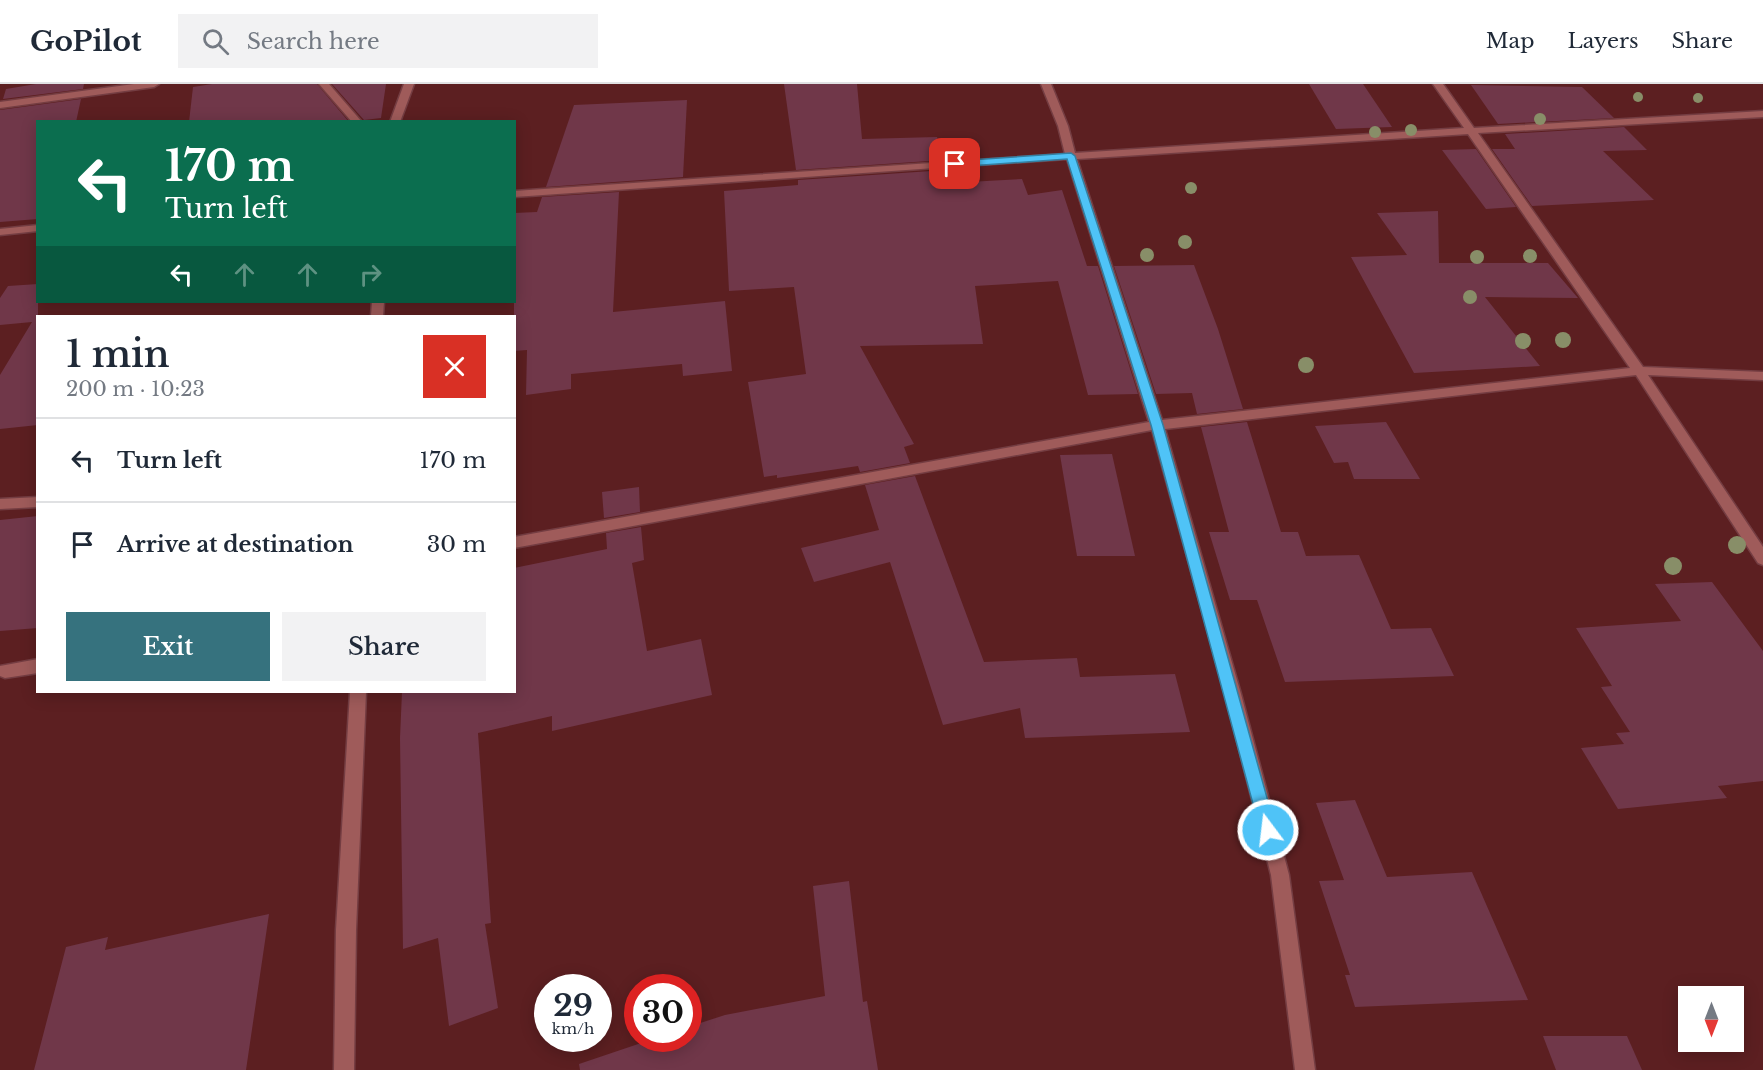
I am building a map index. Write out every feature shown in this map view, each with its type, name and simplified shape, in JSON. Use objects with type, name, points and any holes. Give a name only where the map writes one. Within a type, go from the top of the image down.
[{"type":"street","points":[[0,105],[154,84]]},
{"type":"street","points":[[324,84],[356,120]]},
{"type":"street","points":[[396,120],[409,84]]},
{"type":"street","points":[[1046,84],[1063,126],[1157,425],[1233,694],[1280,875],[1305,1070]]},
{"type":"street","points":[[1438,84],[1639,371],[1763,560]]},
{"type":"street","points":[[516,194],[1071,156],[1763,114]]},
{"type":"street","points":[[0,232],[36,228]]},
{"type":"street","points":[[516,543],[1157,425],[1639,371],[1763,375]]},
{"type":"street","points":[[0,504],[36,502]]},
{"type":"street","points":[[5,671],[36,666]]},
{"type":"street","points":[[344,1070],[346,930],[358,693]]},
{"type":"building","points":[[36,84],[84,84],[83,89],[3,99],[6,89]]},
{"type":"building","points":[[212,84],[317,84],[347,120],[189,120],[193,87]]},
{"type":"building","points":[[332,84],[386,84],[381,118],[364,120]]},
{"type":"building","points":[[784,84],[857,84],[862,139],[937,137],[944,160],[796,170]]},
{"type":"building","points":[[1309,84],[1363,84],[1392,127],[1336,129]]},
{"type":"building","points":[[1471,85],[1582,87],[1614,118],[1498,124]]},
{"type":"building","points":[[81,99],[76,120],[36,120],[36,219],[0,222],[0,110]]},
{"type":"building","points":[[687,100],[683,177],[546,187],[574,105]]},
{"type":"building","points":[[1624,127],[1647,150],[1603,151],[1654,200],[1532,206],[1492,149],[1515,149],[1505,134]]},
{"type":"building","points":[[1476,149],[1516,207],[1486,209],[1442,150]]},
{"type":"building","points":[[946,170],[950,183],[1022,179],[1028,195],[1062,190],[1087,266],[1098,266],[1138,394],[1088,395],[1058,281],[975,286],[983,344],[860,346],[914,444],[904,447],[910,463],[860,472],[858,466],[777,478],[777,475],[764,477],[748,382],[806,374],[794,287],[729,291],[724,191],[798,185],[798,180]]},
{"type":"building","points":[[619,192],[613,312],[725,301],[732,371],[683,376],[682,364],[571,374],[571,389],[526,395],[527,350],[516,351],[516,315],[514,315],[516,213],[537,212],[542,197]]},
{"type":"building","points":[[1438,211],[1439,263],[1548,263],[1578,298],[1485,297],[1540,366],[1414,373],[1351,257],[1407,255],[1377,213]]},
{"type":"building","points":[[1194,265],[1218,329],[1243,409],[1197,414],[1192,393],[1156,394],[1114,266]]},
{"type":"building","points":[[36,284],[38,315],[36,315],[36,425],[0,429],[0,375],[32,322],[0,325],[0,298],[8,286]]},
{"type":"building","points":[[1247,422],[1281,532],[1298,532],[1306,556],[1359,555],[1391,629],[1431,628],[1454,676],[1285,682],[1257,600],[1230,600],[1209,532],[1229,532],[1201,427]]},
{"type":"building","points":[[1386,422],[1420,479],[1354,479],[1348,462],[1334,463],[1315,426]]},
{"type":"building","points":[[1112,454],[1135,556],[1077,556],[1060,455]]},
{"type":"building","points":[[915,476],[984,662],[1077,658],[1080,677],[1175,674],[1190,732],[1025,738],[1020,708],[943,725],[890,562],[814,582],[801,548],[879,530],[865,485]]},
{"type":"building","points":[[639,487],[640,512],[604,518],[602,492]]},
{"type":"building","points":[[36,516],[36,628],[0,631],[0,520]]},
{"type":"building","points":[[641,527],[644,560],[632,563],[647,651],[701,639],[712,695],[552,731],[552,716],[478,733],[491,923],[485,924],[498,1008],[449,1026],[438,938],[403,949],[400,738],[402,693],[516,693],[516,568],[607,549],[606,533]]},
{"type":"building","points":[[1712,582],[1763,651],[1763,781],[1718,786],[1727,798],[1618,809],[1581,748],[1624,744],[1616,733],[1630,732],[1601,687],[1612,686],[1576,628],[1681,621],[1655,584]]},
{"type":"building","points":[[1355,800],[1387,877],[1472,872],[1528,1000],[1355,1007],[1345,975],[1350,975],[1319,881],[1344,880],[1316,803]]},
{"type":"building","points":[[849,881],[863,1002],[867,1001],[878,1070],[580,1070],[579,1064],[624,1049],[624,1052],[702,1052],[702,1022],[725,1015],[825,996],[813,886]]},
{"type":"building","points":[[269,914],[246,1070],[34,1070],[66,947],[108,937],[105,950]]},
{"type":"building","points":[[1543,1036],[1627,1036],[1642,1070],[1556,1070]]},
{"type":"route","points":[[955,164],[1071,156],[1157,425],[1233,694],[1268,830]]}]
